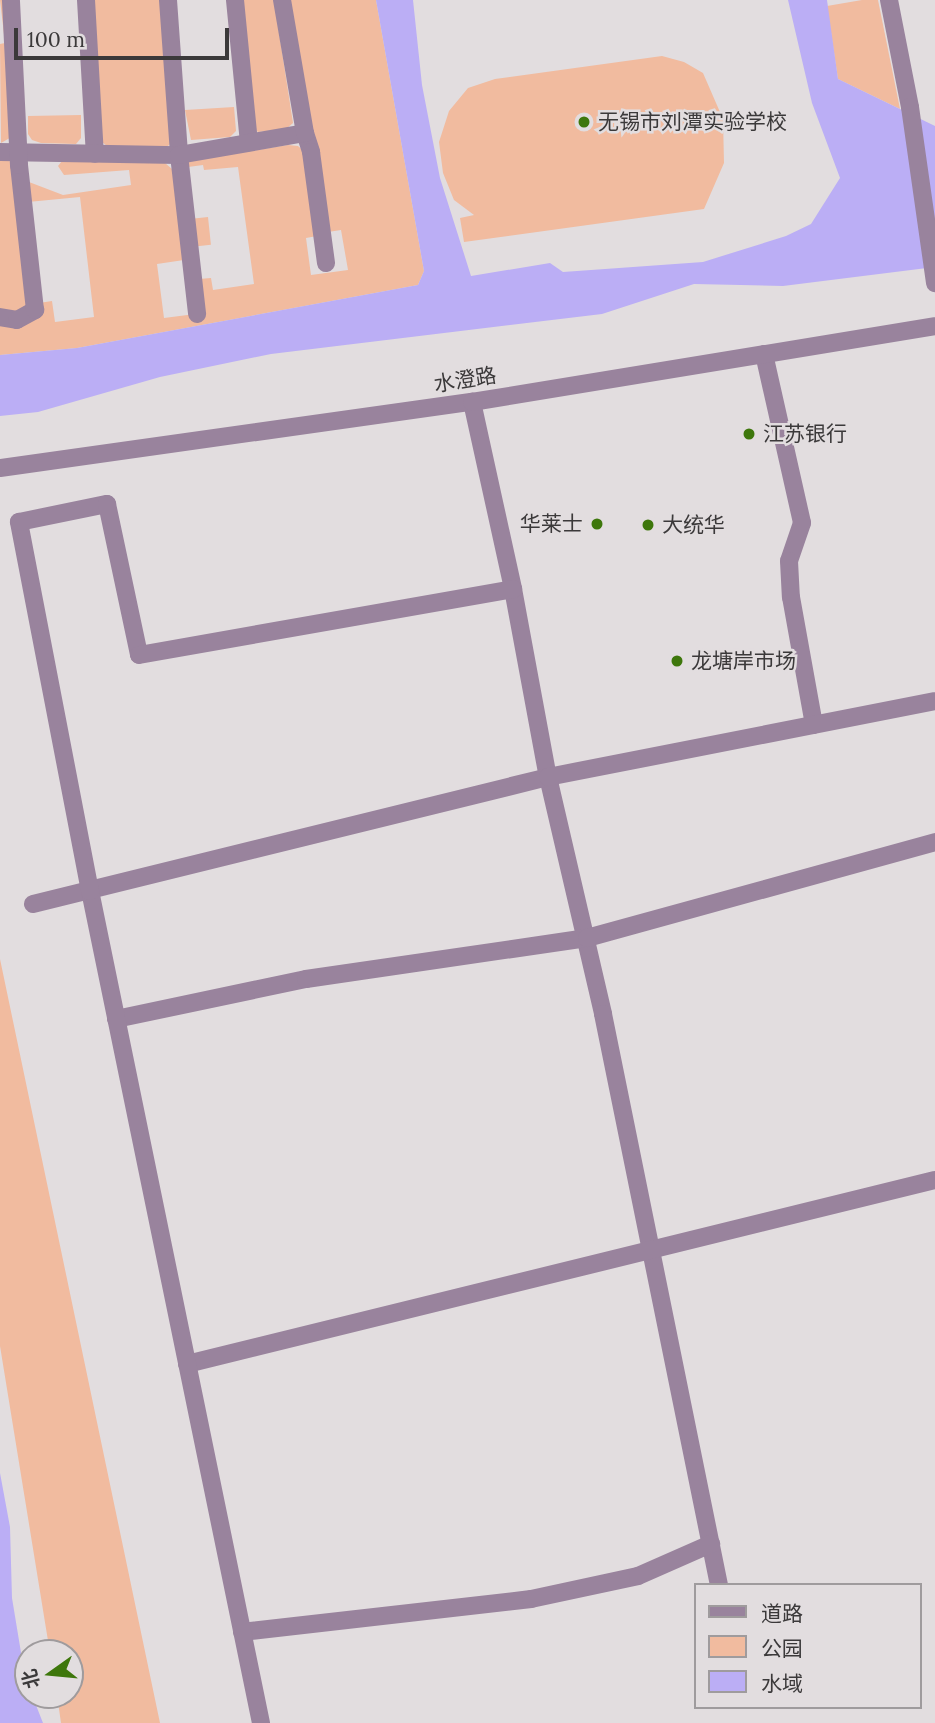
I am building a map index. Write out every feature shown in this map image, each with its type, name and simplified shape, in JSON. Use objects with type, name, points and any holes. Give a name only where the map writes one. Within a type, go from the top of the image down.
[{"type":"street","points":[[0,317],[17,320],[35,310],[20,153],[12,0]]},
{"type":"street","points":[[86,0],[95,153]]},
{"type":"street","points":[[168,0],[179,155],[197,314]]},
{"type":"street","points":[[235,0],[248,142]]},
{"type":"street","points":[[282,0],[305,133],[311,152],[326,263]]},
{"type":"street","points":[[888,0],[910,107],[934,280]]},
{"type":"street","points":[[0,152],[179,155],[305,133]]},
{"type":"street","name":"水澄路","points":[[0,468],[472,402],[935,326]]},
{"type":"street","points":[[764,354],[802,523],[789,561],[791,597],[814,725]]},
{"type":"street","points":[[472,402],[513,589],[548,778],[587,939],[719,1583]]},
{"type":"street","points":[[261,1723],[90,891],[19,522],[107,504],[139,655],[513,589]]},
{"type":"street","points":[[33,904],[548,778],[935,701]]},
{"type":"street","points":[[116,1018],[306,979],[587,939],[935,842]]},
{"type":"street","points":[[187,1364],[935,1180]]},
{"type":"street","points":[[242,1632],[531,1599],[638,1576],[711,1544]]},
{"type":"green space","points":[[0,0],[8,0],[15,135],[1,143],[0,44],[5,43]]},
{"type":"green space","points":[[90,0],[163,0],[173,141],[168,146],[107,146],[102,142]]},
{"type":"green space","points":[[239,0],[274,0],[293,123],[286,129],[258,132],[251,126]]},
{"type":"green space","points":[[289,0],[376,0],[424,271],[418,285],[77,348],[0,355],[0,323],[27,323],[40,317],[39,303],[52,301],[55,322],[94,317],[80,197],[28,202],[29,182],[63,195],[131,185],[129,170],[64,175],[58,166],[62,161],[165,163],[172,169],[184,260],[157,264],[164,318],[203,313],[199,279],[211,278],[213,290],[254,284],[238,167],[204,170],[203,165],[188,167],[187,161],[288,145],[298,146],[306,153],[317,236],[306,238],[311,275],[348,270],[341,230],[328,232]]},
{"type":"green space","points":[[878,0],[900,109],[838,79],[827,6]]},
{"type":"green space","points":[[662,56],[684,62],[703,73],[723,119],[724,163],[704,209],[464,242],[460,218],[474,215],[454,200],[443,173],[439,142],[449,111],[468,88],[495,79]]},
{"type":"green space","points":[[234,107],[236,131],[230,137],[191,140],[185,110]]},
{"type":"green space","points":[[81,115],[81,138],[76,144],[41,143],[32,140],[28,134],[28,116]]},
{"type":"green space","points":[[0,157],[9,160],[13,168],[27,311],[0,311]]},
{"type":"green space","points":[[208,217],[211,245],[195,247],[192,219]]},
{"type":"green space","points":[[0,959],[160,1723],[61,1723],[59,1709],[84,1709],[84,1639],[48,1639],[0,1346]]},
{"type":"water","points":[[376,0],[413,0],[422,85],[440,178],[471,276],[550,263],[563,272],[703,262],[786,236],[811,224],[840,178],[812,103],[788,0],[827,0],[838,79],[935,126],[935,267],[783,286],[694,284],[602,314],[271,354],[160,377],[38,412],[0,416],[0,355],[77,348],[418,285],[424,271]]},
{"type":"water","points":[[0,1473],[10,1527],[12,1598],[19,1639],[14,1639],[14,1709],[38,1709],[43,1723],[0,1723]]},
{"type":"place","name":"无锡市刘潭实验学校","points":[[584,122]]},
{"type":"place","name":"江苏银行","points":[[749,434]]},
{"type":"place","name":"华莱士","points":[[597,524]]},
{"type":"place","name":"大统华","points":[[648,525]]},
{"type":"place","name":"龙塘岸市场","points":[[677,661]]}]
